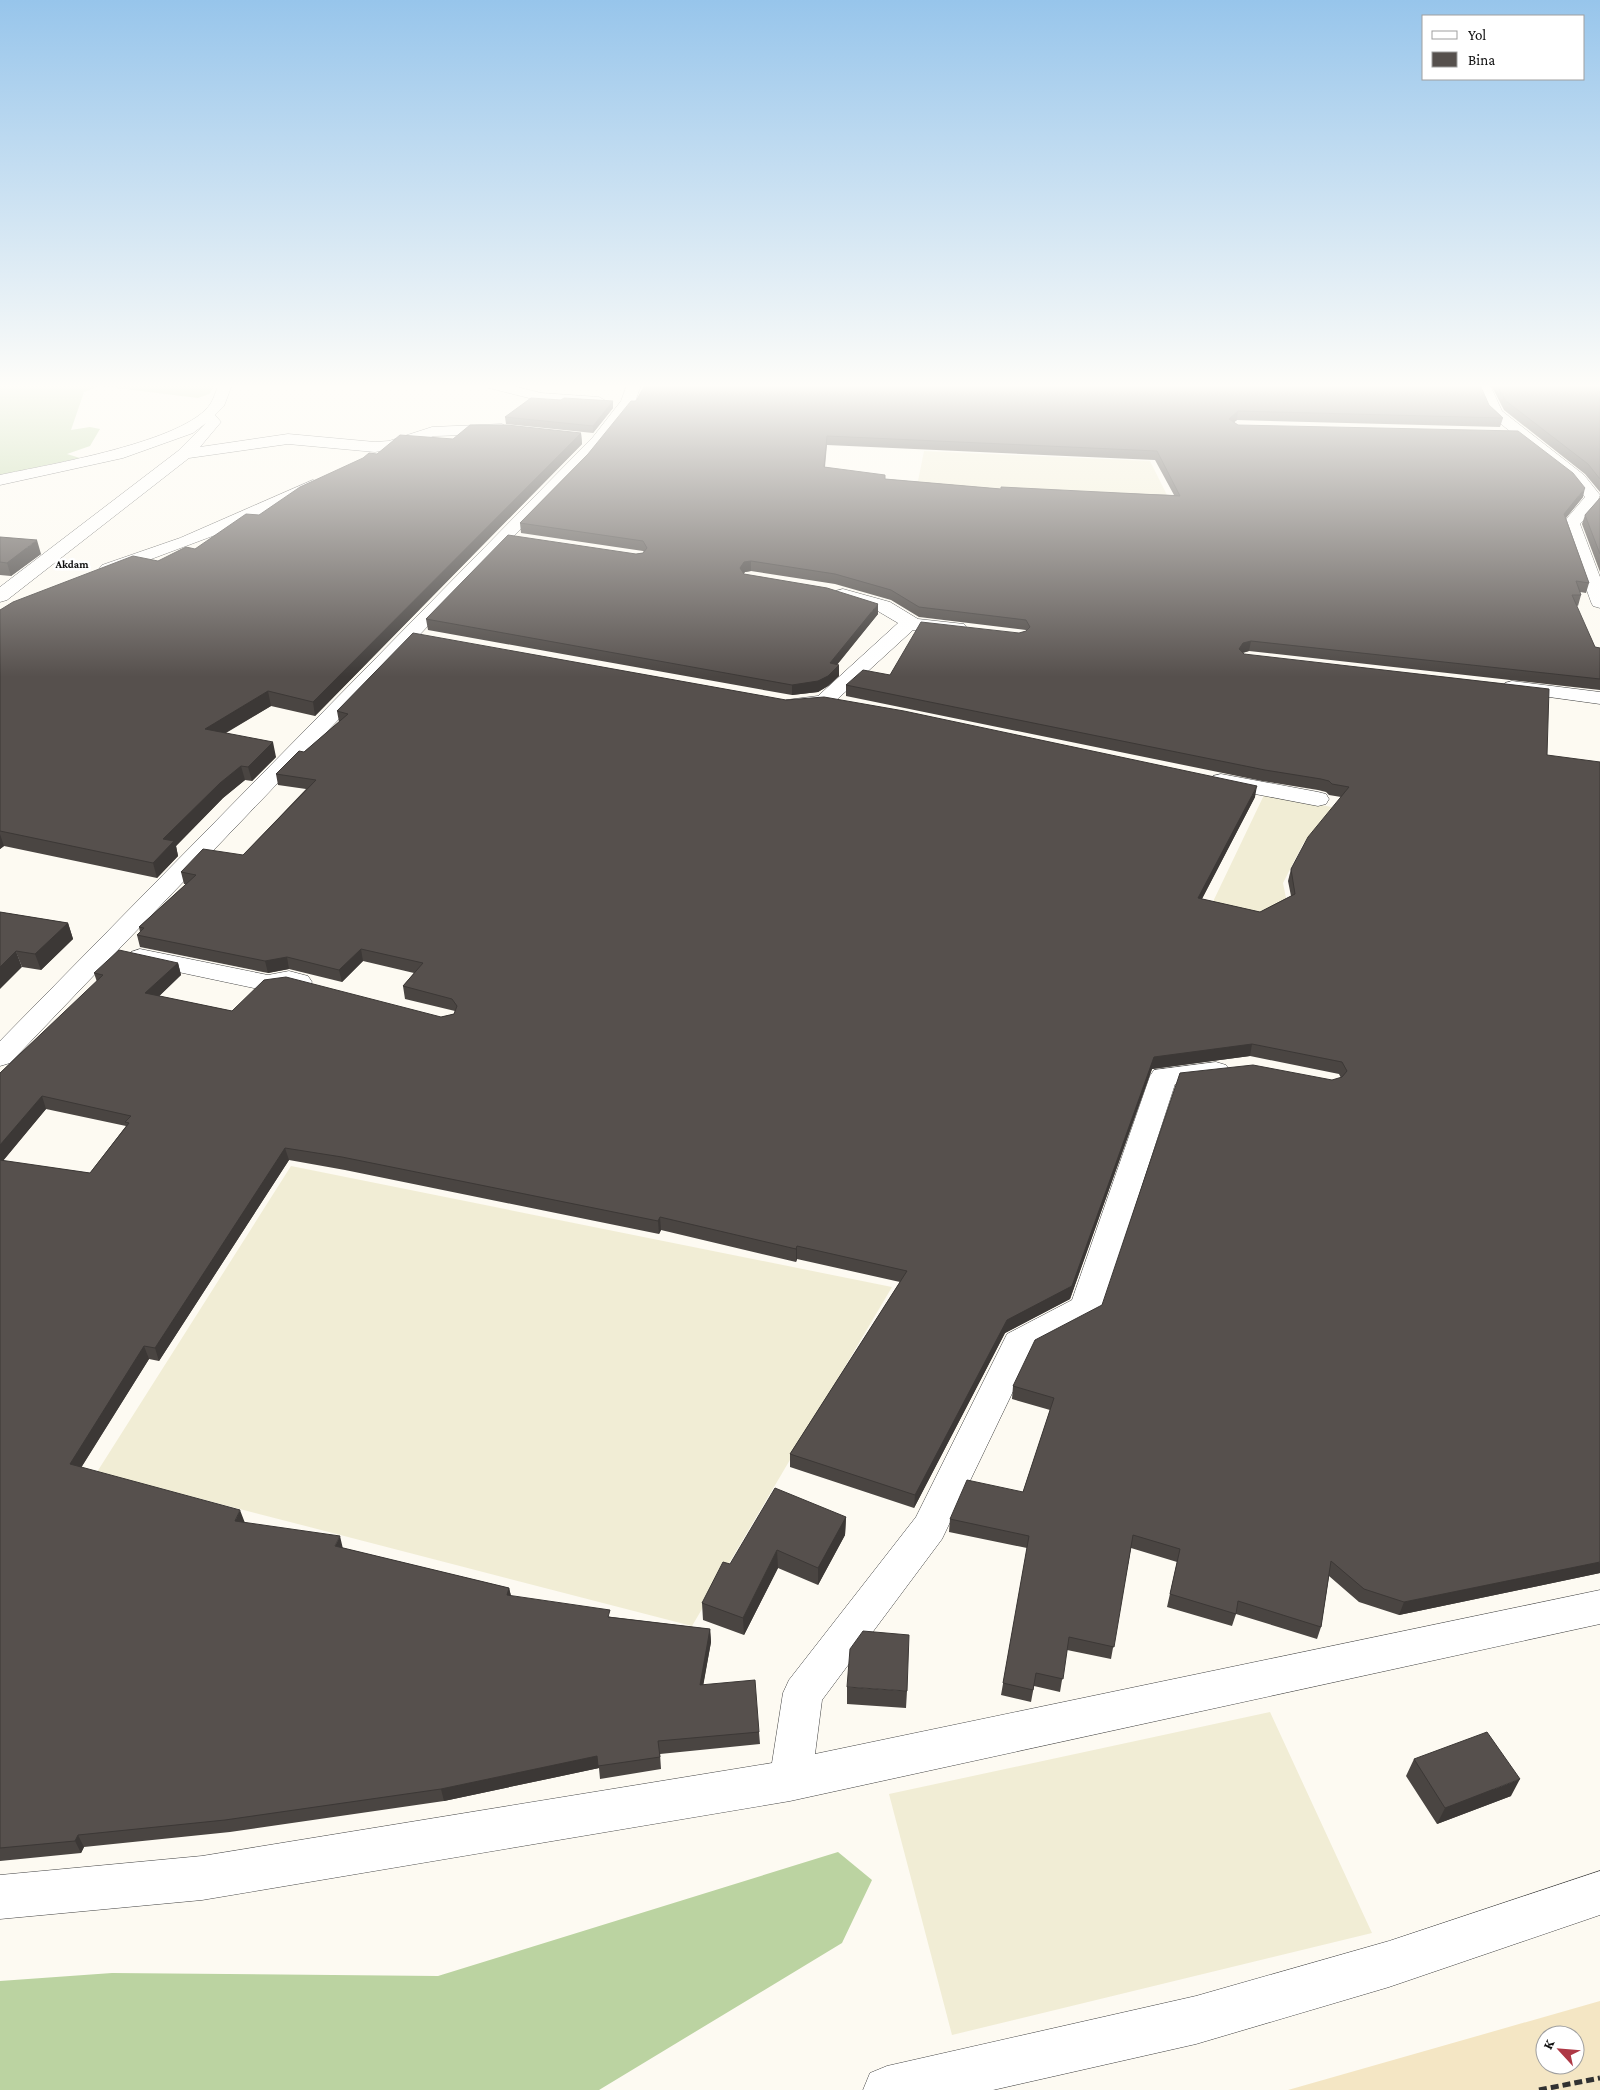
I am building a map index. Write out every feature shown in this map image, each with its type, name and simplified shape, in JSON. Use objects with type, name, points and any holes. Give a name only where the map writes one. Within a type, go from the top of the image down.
[{"type":"street","points":[[0,596],[147,483]]},
{"type":"street","points":[[94,574],[148,556],[241,519],[319,483]]},
{"type":"street","points":[[0,1057],[105,949],[420,636],[514,539],[556,483]]},
{"type":"street","points":[[1582,483],[1593,497],[1595,505],[1581,511],[1571,523],[1600,602]]},
{"type":"street","points":[[828,590],[883,606],[913,624]]},
{"type":"street","points":[[0,613],[17,605]]},
{"type":"street","points":[[825,700],[906,626],[913,624],[972,630]]},
{"type":"street","points":[[1492,685],[1600,698]]},
{"type":"street","points":[[776,702],[809,704],[825,700],[852,705]]},
{"type":"street","points":[[1197,776],[1262,790],[1318,799]]},
{"type":"street","points":[[105,949],[268,983],[289,979],[318,987]]},
{"type":"street","points":[[790,1780],[803,1693],[929,1528],[1019,1342],[1086,1308],[1164,1076],[1250,1067]]},
{"type":"street","points":[[0,1897],[202,1878],[790,1780],[1600,1607]]},
{"type":"street","points":[[887,2090],[1196,2020],[1389,1964],[1600,1893]]},
{"type":"path","points":[[1539,2090],[1600,2078]]},
{"type":"shaded area","points":[[918,483],[1161,483],[1171,503],[917,486]]},
{"type":"shaded area","points":[[1265,793],[1336,808],[1303,844],[1283,883],[1289,913],[1271,914],[1209,910]]},
{"type":"shaded area","points":[[291,1166],[892,1287],[692,1626],[97,1472]]},
{"type":"shaded area","points":[[1270,1712],[1372,1933],[952,2035],[889,1794]]},
{"type":"green space","points":[[838,1852],[872,1880],[842,1943],[599,2090],[0,2090],[0,1981],[112,1973],[438,1976]]},
{"type":"sand","points":[[1600,2001],[1600,2090],[1288,2090]]},
{"type":"building","points":[[310,483],[532,483],[313,702],[268,691],[205,729],[273,742],[248,767],[241,766],[220,783],[163,839],[174,841],[153,863],[0,831],[0,610],[13,602],[133,556],[158,561],[186,547],[195,549],[246,514],[259,515]]},
{"type":"building","points":[[560,483],[926,483],[1001,489],[1001,487],[1180,496],[1173,483],[1581,483],[1585,488],[1564,514],[1589,583],[1576,581],[1581,595],[1572,595],[1595,647],[1600,648],[1600,679],[1251,641],[1243,643],[1239,649],[1244,654],[1549,689],[1547,755],[1600,762],[1600,1562],[1404,1602],[1364,1589],[1331,1561],[1321,1627],[1238,1601],[1236,1614],[1170,1594],[1180,1549],[1133,1535],[1114,1647],[1069,1637],[1063,1679],[1036,1673],[1033,1690],[1003,1683],[1029,1536],[950,1519],[967,1480],[1023,1492],[1054,1398],[1013,1386],[1035,1340],[1102,1305],[1180,1073],[1253,1065],[1332,1080],[1342,1077],[1347,1071],[1342,1062],[1252,1044],[1154,1057],[1072,1286],[1007,1320],[915,1495],[790,1454],[907,1271],[797,1246],[796,1249],[660,1217],[658,1221],[342,1157],[285,1148],[155,1348],[144,1346],[70,1464],[240,1510],[235,1521],[340,1536],[335,1546],[509,1588],[507,1595],[610,1610],[608,1617],[710,1629],[700,1685],[755,1680],[759,1732],[658,1741],[660,1757],[598,1766],[597,1756],[441,1789],[225,1820],[78,1835],[75,1841],[0,1848],[0,1160],[90,1173],[129,1123],[125,1122],[131,1116],[42,1096],[0,1145],[0,1073],[103,975],[94,973],[119,950],[178,963],[145,993],[232,1011],[264,980],[286,977],[441,1017],[454,1014],[457,1006],[452,999],[403,986],[423,963],[361,949],[339,970],[287,957],[265,961],[137,935],[144,928],[139,927],[196,875],[181,872],[203,849],[243,855],[316,780],[276,774],[299,751],[304,752],[348,714],[337,711],[413,633],[786,700],[824,697],[904,711],[1257,786],[1198,898],[1260,912],[1295,894],[1291,869],[1308,837],[1349,787],[1332,784],[1321,779],[1265,770],[846,685],[863,670],[890,675],[921,622],[1019,633],[1026,631],[1030,627],[1026,620],[919,607],[891,590],[835,574],[751,561],[744,562],[740,568],[744,574],[827,588],[878,604],[830,663],[839,665],[828,676],[818,681],[792,685],[426,619],[508,535],[636,554],[643,553],[647,548],[643,541],[520,523]]},
{"type":"building","points":[[1600,498],[1600,554],[1585,515]]},
{"type":"building","points":[[0,537],[37,540],[7,563],[0,562]]},
{"type":"building","points":[[0,912],[68,923],[35,954],[16,951],[0,967]]},
{"type":"building","points":[[775,1488],[846,1517],[818,1568],[777,1550],[743,1618],[702,1603],[723,1562],[730,1564]]},
{"type":"building","points":[[863,1631],[909,1635],[907,1691],[847,1687],[850,1649]]},
{"type":"building","points":[[1487,1732],[1520,1779],[1445,1808],[1414,1759]]},
{"type":"district","name":"Akdam","points":[[72,564]]}]
